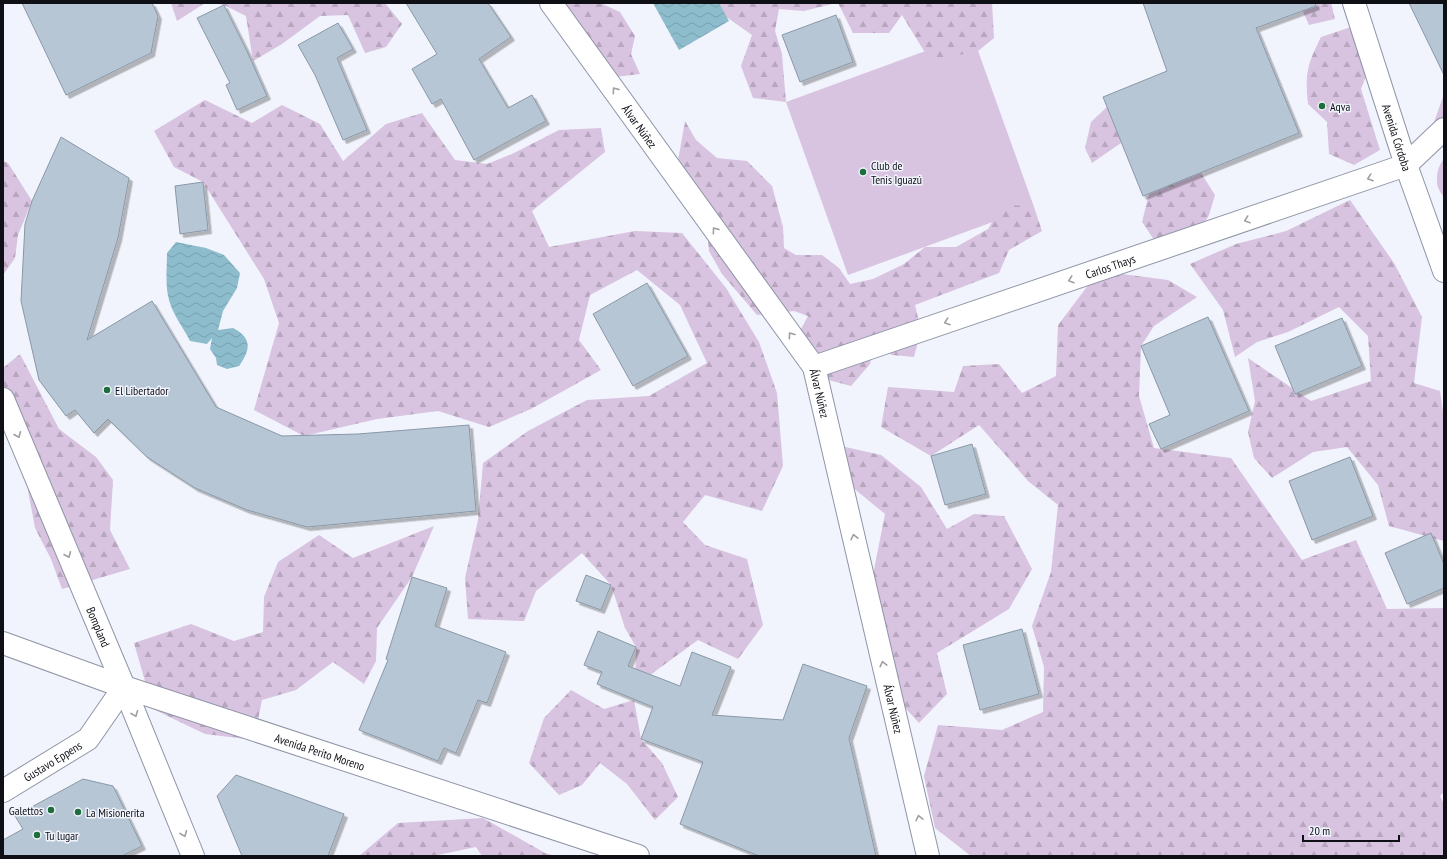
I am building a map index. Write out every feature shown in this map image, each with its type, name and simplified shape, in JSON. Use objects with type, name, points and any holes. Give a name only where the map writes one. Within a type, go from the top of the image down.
[{"type":"street","name":"Álvar Núñez","points":[[551,3],[814,367],[928,856]]},
{"type":"street","name":"Avenida Córdoba","points":[[1354,3],[1406,165],[1444,271]]},
{"type":"street","points":[[1406,165],[1444,129]]},
{"type":"street","name":"Carlos Thays","points":[[814,367],[1406,165]]},
{"type":"street","name":"Bompland","points":[[3,399],[124,687],[192,856]]},
{"type":"street","name":"Avenida Perito Moreno","points":[[3,643],[124,687],[638,856]]},
{"type":"street","name":"Gustavo Eppens","points":[[3,791],[88,739],[124,687]]},
{"type":"green space","points":[[171,3],[205,3],[177,21]]},
{"type":"green space","points":[[214,3],[385,3],[402,24],[386,47],[365,53],[348,15],[320,16],[282,44],[253,61],[246,16],[224,5]]},
{"type":"green space","points":[[543,3],[600,3],[620,12],[635,36],[631,54],[640,74],[598,79]]},
{"type":"green space","points":[[718,3],[836,3],[804,11],[779,9],[775,31],[782,54],[786,102],[753,98],[741,66],[752,35],[718,11]]},
{"type":"green space","points":[[838,3],[992,3],[994,38],[978,51],[936,60],[924,51],[902,15],[889,33],[853,33]]},
{"type":"green space","points":[[1299,3],[1331,3],[1335,19],[1309,25]]},
{"type":"green space","points":[[1354,26],[1370,66],[1361,89],[1380,150],[1354,165],[1329,154],[1327,122],[1308,104],[1307,77],[1310,62],[1321,37]]},
{"type":"green space","points":[[972,34],[1034,207],[848,275],[786,102]]},
{"type":"green space","points":[[1444,94],[1444,136],[1432,128]]},
{"type":"green space","points":[[205,100],[252,123],[282,105],[320,124],[343,161],[386,124],[422,113],[455,160],[487,164],[512,154],[559,130],[601,128],[605,152],[532,211],[549,247],[635,231],[682,233],[726,288],[759,342],[777,393],[783,466],[762,511],[705,495],[683,522],[705,545],[747,559],[763,625],[738,659],[698,640],[635,686],[636,647],[625,628],[611,585],[582,553],[536,591],[524,621],[468,619],[465,578],[478,520],[483,463],[528,431],[587,400],[649,396],[707,363],[680,305],[637,270],[590,295],[579,340],[601,370],[531,409],[489,427],[438,411],[377,419],[304,436],[254,410],[279,323],[264,279],[203,182],[174,167],[154,131]]},
{"type":"green space","points":[[1107,107],[1115,117],[1121,143],[1092,163],[1085,148],[1091,122]]},
{"type":"green space","points":[[685,121],[696,140],[717,158],[747,161],[772,186],[783,227],[784,248],[796,255],[822,255],[839,268],[850,284],[873,279],[904,264],[925,247],[956,247],[988,229],[1003,204],[1034,207],[1042,231],[1009,250],[999,273],[915,305],[921,330],[914,357],[892,355],[875,346],[870,364],[851,386],[817,377],[795,340],[808,316],[794,311],[757,315],[722,274],[709,251],[706,218],[678,161]]},
{"type":"green space","points":[[1444,158],[1444,197],[1438,188],[1437,178],[1439,167]]},
{"type":"green space","points":[[3,161],[8,163],[32,201],[18,235],[15,258],[3,275]]},
{"type":"green space","points":[[1170,173],[1201,173],[1215,195],[1209,215],[1189,249],[1161,250],[1142,222],[1149,194]]},
{"type":"green space","points":[[1350,200],[1394,263],[1422,317],[1414,383],[1440,391],[1444,419],[1444,541],[1389,526],[1378,485],[1347,447],[1313,452],[1272,478],[1254,458],[1248,432],[1255,401],[1248,358],[1311,401],[1371,381],[1368,336],[1339,307],[1288,332],[1257,342],[1235,357],[1223,310],[1190,264],[1236,244],[1286,231]]},
{"type":"green space","points":[[1099,271],[1168,280],[1197,297],[1154,326],[1141,346],[1139,396],[1154,448],[1231,458],[1302,560],[1356,540],[1387,609],[1444,608],[1444,792],[1440,796],[1444,804],[1444,856],[971,856],[935,828],[924,776],[938,725],[1002,730],[1043,712],[1044,667],[1032,626],[1051,572],[1058,505],[1028,481],[979,425],[931,456],[881,427],[888,387],[954,392],[963,366],[999,364],[1022,393],[1056,376],[1058,325]]},
{"type":"green space","points":[[20,354],[59,429],[96,457],[113,480],[110,530],[130,569],[62,589],[51,559],[35,528],[17,432],[3,399],[3,368]]},
{"type":"green space","points":[[832,444],[881,455],[921,487],[947,529],[974,514],[1004,516],[1032,569],[1009,609],[937,653],[947,694],[919,723],[889,690],[868,600],[885,514],[840,477]]},
{"type":"green space","points":[[434,526],[412,577],[377,628],[376,661],[364,684],[333,662],[296,690],[262,700],[254,740],[205,734],[153,709],[134,643],[191,624],[234,641],[263,632],[264,597],[278,562],[319,535],[353,558]]},
{"type":"green space","points":[[571,690],[604,709],[634,700],[641,739],[662,763],[678,797],[655,820],[627,784],[600,763],[582,785],[559,795],[529,763],[544,718]]},
{"type":"green space","points":[[483,818],[545,853],[555,856],[482,856],[476,847],[433,856],[359,856],[398,823]]},
{"type":"water","points":[[653,3],[719,3],[729,21],[679,50]]},
{"type":"water","points":[[176,242],[206,248],[224,255],[240,273],[237,288],[223,311],[218,330],[233,328],[244,336],[248,344],[246,354],[239,366],[227,369],[217,365],[216,358],[210,349],[212,338],[207,344],[190,341],[176,316],[169,300],[166,276],[167,253]]},
{"type":"building","points":[[22,3],[152,3],[158,16],[151,53],[66,95]]},
{"type":"building","points":[[406,3],[488,3],[511,37],[479,59],[508,108],[532,95],[546,121],[474,160],[441,99],[432,104],[412,69],[437,54]]},
{"type":"building","points":[[1143,3],[1315,3],[1316,6],[1256,28],[1299,133],[1143,196],[1103,97],[1167,71]]},
{"type":"building","points":[[1409,3],[1444,3],[1444,75]]},
{"type":"building","points":[[224,5],[267,96],[237,110],[226,85],[230,83],[197,18]]},
{"type":"building","points":[[836,15],[853,62],[800,82],[782,35]]},
{"type":"building","points":[[338,23],[353,49],[337,58],[367,130],[343,140],[315,75],[298,45]]},
{"type":"building","points":[[61,137],[129,178],[118,238],[87,340],[152,301],[216,407],[282,436],[358,434],[469,425],[476,511],[307,527],[247,510],[195,488],[147,457],[108,419],[94,433],[75,410],[66,416],[39,380],[21,301],[25,224],[32,201]]},
{"type":"building","points":[[203,182],[208,230],[180,234],[175,186]]},
{"type":"building","points":[[647,283],[688,356],[633,386],[593,314]]},
{"type":"building","points":[[1208,317],[1249,411],[1161,449],[1149,424],[1170,415],[1141,346]]},
{"type":"building","points":[[1342,318],[1362,366],[1295,394],[1275,346]]},
{"type":"building","points":[[972,444],[986,494],[945,505],[931,456]]},
{"type":"building","points":[[1350,457],[1373,516],[1312,540],[1289,481]]},
{"type":"building","points":[[1431,533],[1444,564],[1444,588],[1407,604],[1385,553]]},
{"type":"building","points":[[586,575],[611,585],[601,610],[576,601]]},
{"type":"building","points":[[412,577],[447,588],[435,626],[506,652],[487,703],[478,700],[456,753],[444,748],[438,761],[359,730],[388,660],[386,659]]},
{"type":"building","points":[[1022,629],[1039,694],[980,710],[963,645]]},
{"type":"building","points":[[598,631],[636,647],[628,666],[680,686],[692,652],[731,667],[712,715],[783,720],[803,664],[867,686],[849,738],[876,856],[759,856],[680,824],[703,762],[641,739],[653,707],[597,684],[602,672],[584,665]]},
{"type":"building","points":[[236,775],[344,814],[328,856],[242,856],[217,796]]},
{"type":"building","points":[[83,779],[113,786],[142,846],[122,856],[3,856],[3,840],[23,829],[15,816]]},
{"type":"place","name":"Aqva","points":[[1322,106]]},
{"type":"place","name":"Club de Tenis Iguazú","points":[[863,172]]},
{"type":"place","name":"El Libertador","points":[[107,390]]},
{"type":"place","name":"Galettos","points":[[51,810]]},
{"type":"place","name":"La Misionerita","points":[[78,812]]},
{"type":"place","name":"Tu lugar","points":[[37,835]]}]
